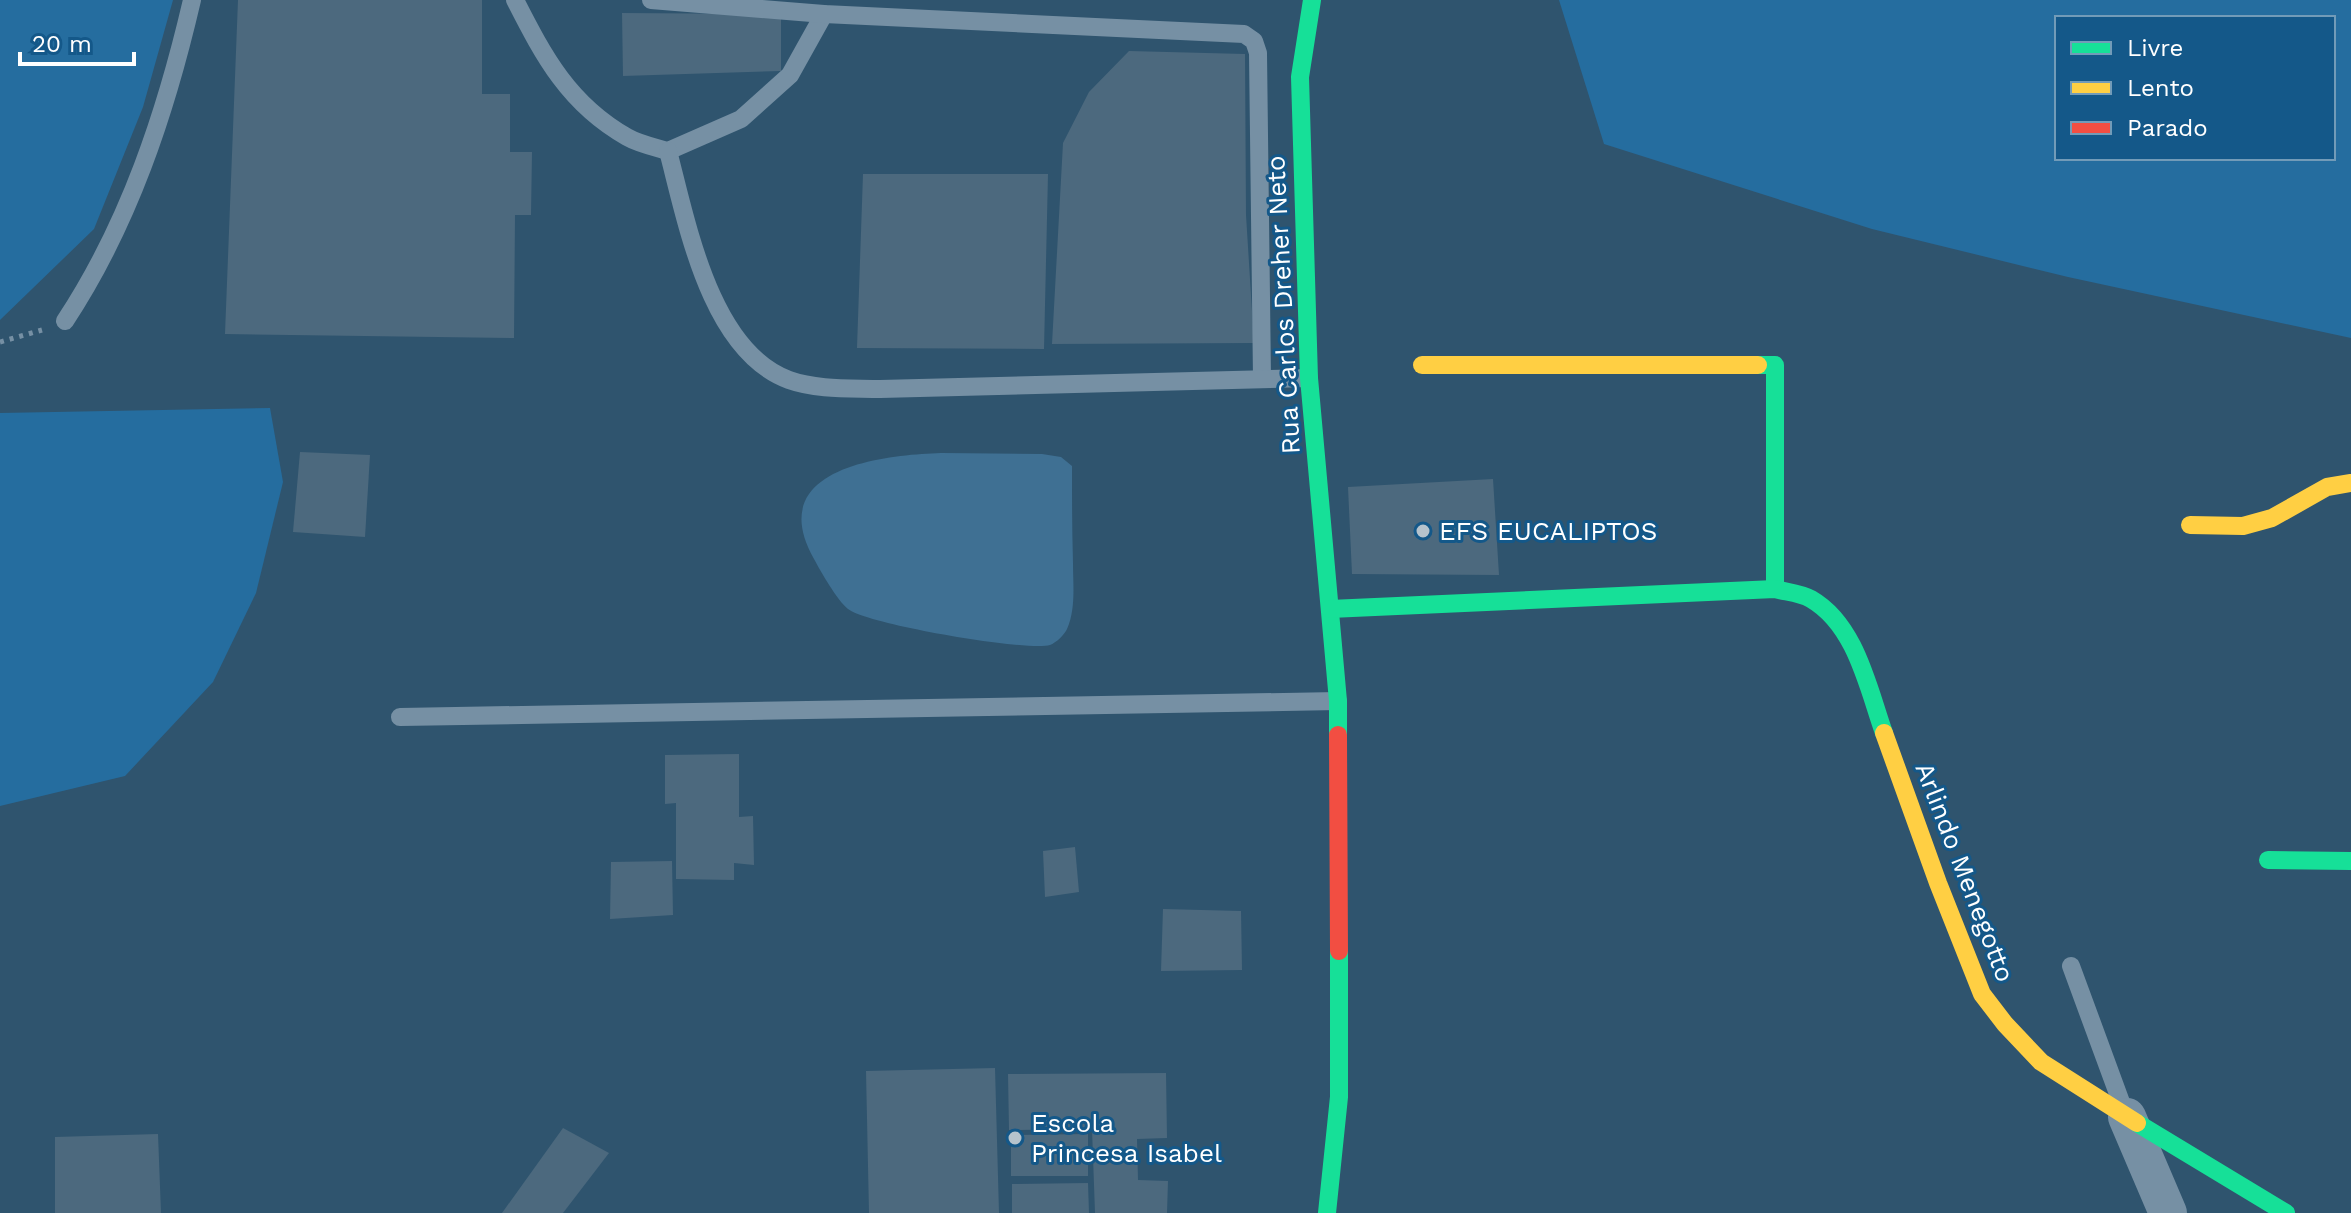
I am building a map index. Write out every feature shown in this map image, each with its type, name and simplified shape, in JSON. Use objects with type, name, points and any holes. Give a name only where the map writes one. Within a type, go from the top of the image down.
[{"type":"street","name":"Rua Carlos Dreher Neto","points":[[1312,0],[1300,77],[1309,378],[1338,701],[1339,1097],[1327,1213]]},
{"type":"street","points":[[1422,365],[1775,365],[1775,589]]},
{"type":"street","points":[[2190,525],[2243,526],[2272,518],[2327,487],[2351,483]]},
{"type":"street","name":"Arlindo Menegotto","points":[[1330,609],[1775,589],[1809,597],[1833,615],[1856,654],[1938,883],[1982,994],[2005,1024],[2041,1062],[2286,1213]]},
{"type":"street","points":[[2268,860],[2351,861]]},
{"type":"street","points":[[2127,1117],[2168,1213]]},
{"type":"lane","points":[[65,321],[86,289],[143,171],[176,70],[192,0]]},
{"type":"lane","points":[[515,0],[547,62],[586,108],[628,138],[668,151],[741,119],[790,75],[824,14]]},
{"type":"lane","points":[[651,0],[824,14],[1244,34],[1254,41],[1258,53],[1262,379]]},
{"type":"lane","points":[[668,151],[697,260],[719,314],[754,358],[789,380],[833,387],[880,389],[1309,378]]},
{"type":"lane","points":[[400,717],[1338,701]]},
{"type":"lane","points":[[2071,966],[2127,1117]]},
{"type":"path","points":[[0,342],[21,338],[65,321]]},
{"type":"shaded area","points":[[0,0],[173,0],[143,107],[94,229],[0,320]]},
{"type":"shaded area","points":[[1559,0],[2351,0],[2351,338],[2068,277],[1872,229],[1604,144]]},
{"type":"shaded area","points":[[270,408],[283,482],[256,593],[213,682],[125,776],[0,806],[0,413]]},
{"type":"shaded area","points":[[916,454],[1042,454],[1061,457],[1072,466],[1073,605],[1066,631],[1052,644],[1036,646],[981,641],[914,629],[861,615],[844,605],[814,559],[802,529],[804,505],[816,486],[836,473],[861,464]]},
{"type":"building","points":[[238,0],[482,0],[482,94],[510,94],[510,152],[532,152],[531,215],[515,215],[514,338],[225,334]]},
{"type":"building","points":[[622,13],[781,14],[781,71],[623,76]]},
{"type":"building","points":[[1129,51],[1245,54],[1246,215],[1254,343],[1052,344],[1063,143],[1089,92]]},
{"type":"building","points":[[863,174],[1048,174],[1044,349],[857,348]]},
{"type":"building","points":[[300,452],[370,455],[365,537],[293,532]]},
{"type":"building","name":"EFS EUCALIPTOS","points":[[1493,479],[1499,575],[1352,574],[1348,487]]},
{"type":"building","points":[[739,754],[739,817],[753,816],[754,865],[734,863],[734,880],[676,879],[676,803],[665,804],[665,755]]},
{"type":"building","points":[[1075,847],[1079,892],[1045,897],[1043,851]]},
{"type":"building","points":[[672,861],[673,915],[610,919],[611,862]]},
{"type":"building","points":[[1163,909],[1241,911],[1242,970],[1161,971]]},
{"type":"building","points":[[995,1068],[999,1213],[869,1213],[866,1071]]},
{"type":"building","points":[[1166,1073],[1167,1138],[1137,1139],[1138,1180],[1168,1181],[1167,1213],[1095,1213],[1092,1129],[1009,1130],[1008,1074]]},
{"type":"building","points":[[563,1128],[609,1153],[563,1213],[502,1213]]},
{"type":"building","points":[[158,1134],[161,1213],[55,1213],[55,1137]]},
{"type":"building","points":[[1088,1134],[1088,1176],[1011,1176],[1011,1135]]},
{"type":"building","points":[[1088,1183],[1089,1213],[1012,1213],[1012,1184]]},
{"type":"traffic: fast","points":[[1312,0],[1300,77],[1309,378],[1338,701],[1338,735]]},
{"type":"traffic: fast","points":[[1758,365],[1775,365],[1775,589]]},
{"type":"traffic: fast","points":[[1330,609],[1775,589],[1803,595],[1826,610],[1850,641],[1884,733]]},
{"type":"traffic: fast","points":[[2268,860],[2351,861]]},
{"type":"traffic: fast","points":[[1327,1213],[1339,1097],[1339,951]]},
{"type":"traffic: fast","points":[[2137,1123],[2286,1213]]},
{"type":"traffic: slow","points":[[1422,365],[1758,365]]},
{"type":"traffic: slow","points":[[2190,525],[2243,526],[2272,518],[2327,487],[2351,483]]},
{"type":"traffic: slow","points":[[1884,733],[1982,994],[2041,1062],[2137,1123]]},
{"type":"traffic: jam","points":[[1338,735],[1339,951]]},
{"type":"place","name":"EFS EUCALIPTOS","points":[[1423,531]]},
{"type":"place","name":"Escola Princesa Isabel","points":[[1015,1138]]}]
